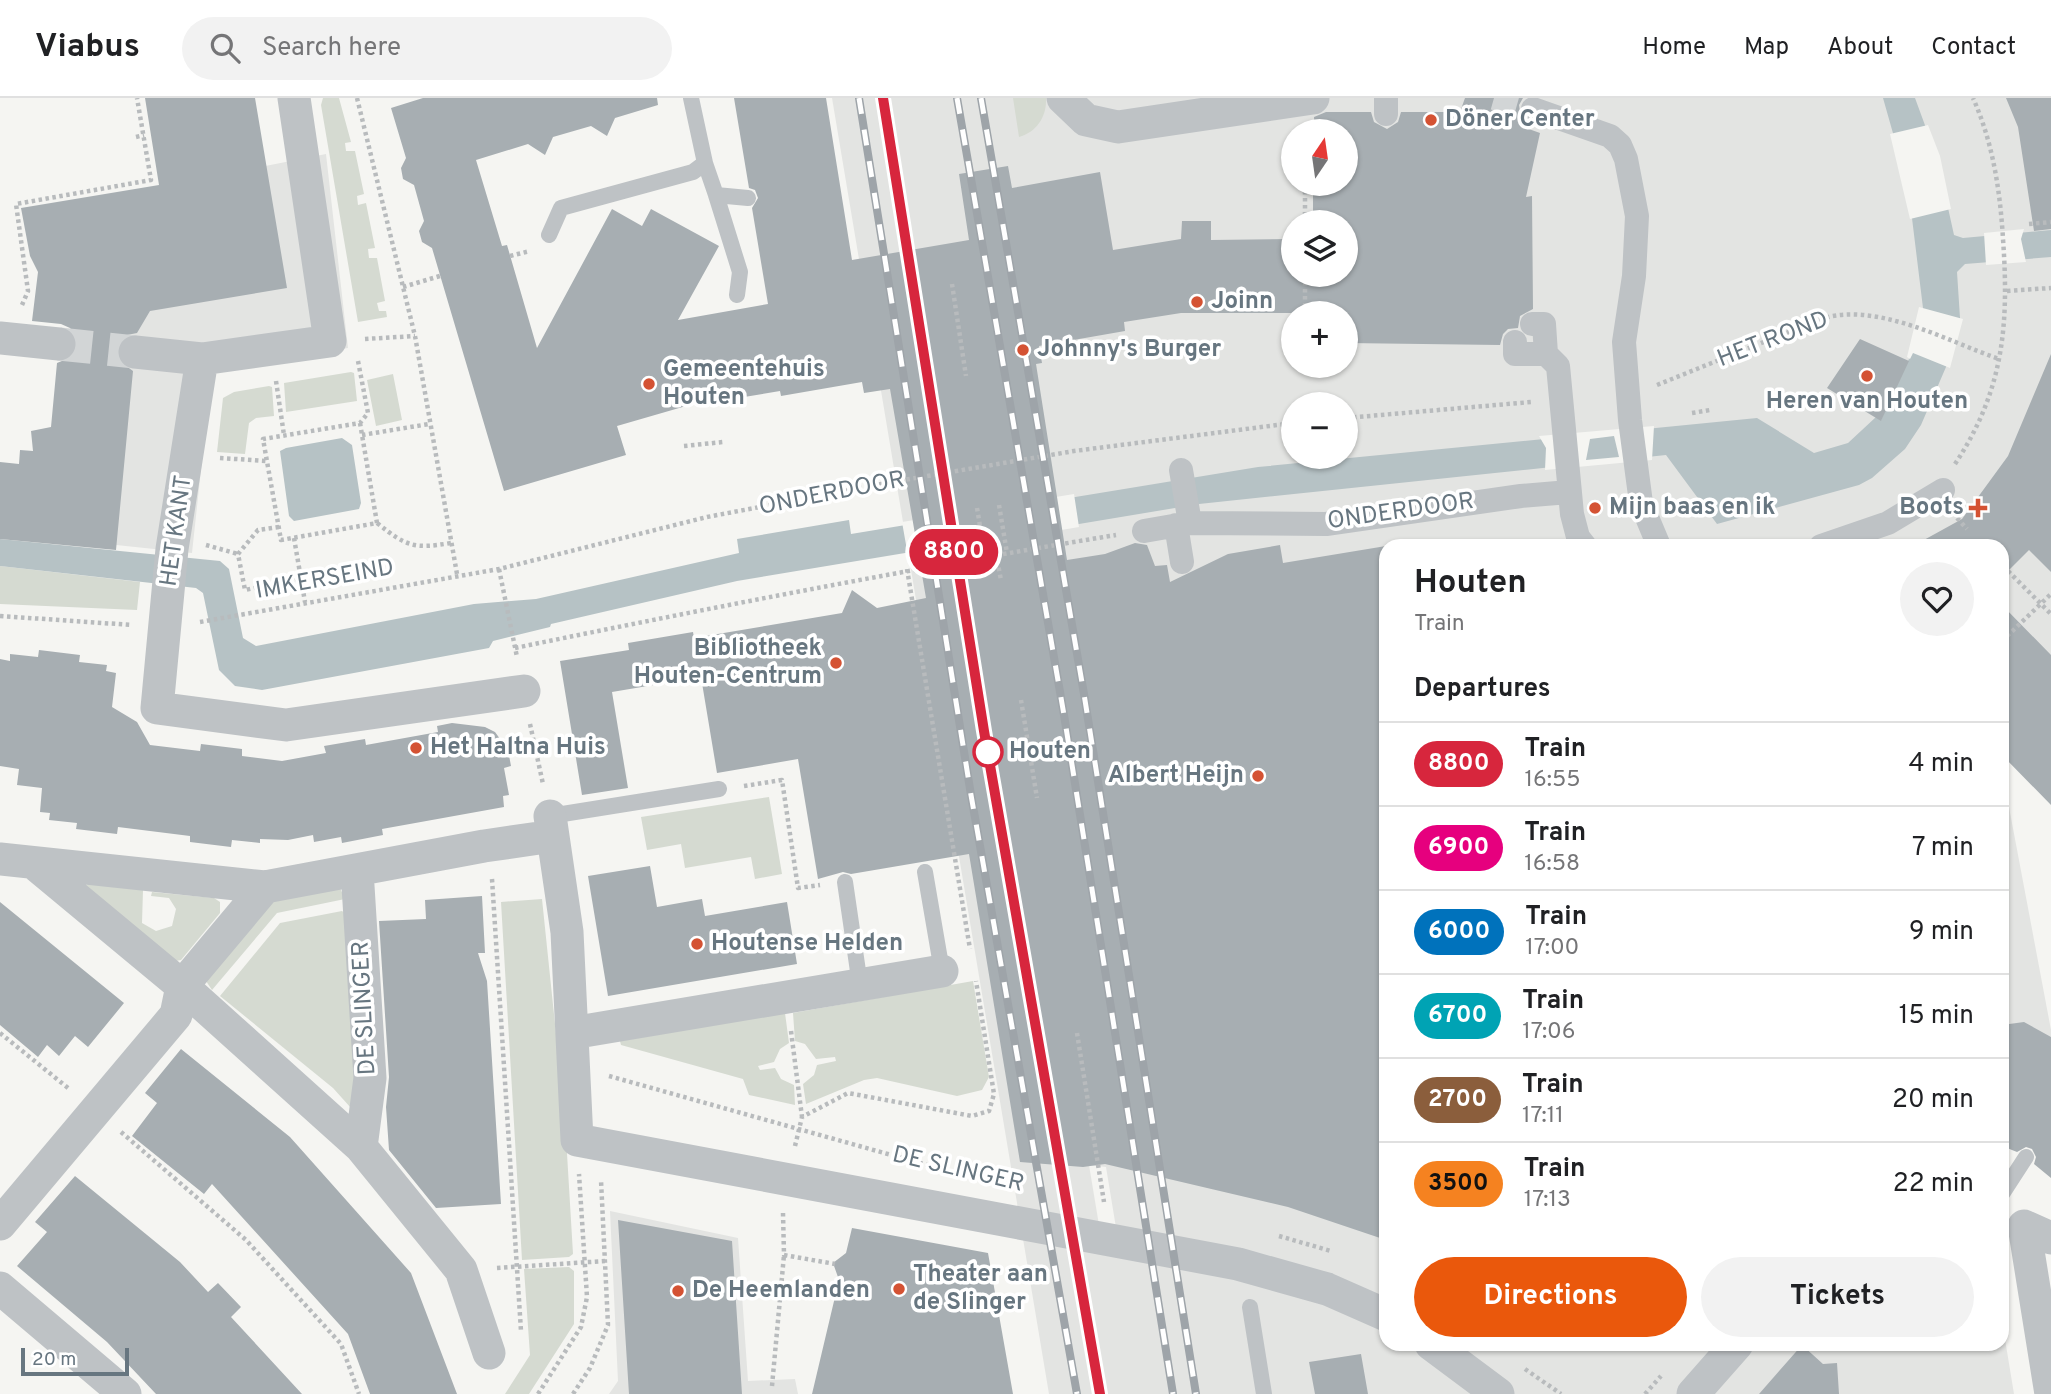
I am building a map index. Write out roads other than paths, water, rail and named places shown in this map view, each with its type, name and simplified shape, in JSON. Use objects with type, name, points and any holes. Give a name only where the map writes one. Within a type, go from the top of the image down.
[{"type":"street","points":[[135,352],[202,359],[342,341],[294,98]]},
{"type":"street","points":[[1063,98],[1086,120],[1118,127],[1314,98]]},
{"type":"street","points":[[1533,108],[1610,136],[1620,145],[1626,159],[1637,216],[1634,276],[1624,342],[1630,420],[1641,503],[1655,539]]},
{"type":"street","points":[[1532,324],[1544,324],[1546,354],[1558,366],[1568,482],[1580,539]]},
{"type":"street","points":[[4,338],[59,344]]},
{"type":"street","points":[[1515,342],[1515,354],[1546,354]]},
{"type":"street","name":"HET KANT","points":[[202,359],[173,549],[157,708],[286,725],[524,691]]},
{"type":"street","points":[[1181,470],[1185,520],[1182,562]]},
{"type":"street","name":"ONDERDOOR","points":[[1143,531],[1185,520],[1326,524],[1521,496],[1568,482]]},
{"type":"street","points":[[1841,539],[1888,523],[1943,490]]},
{"type":"street","points":[[0,859],[265,887],[490,846],[551,826],[567,932],[572,1049]]},
{"type":"street","points":[[35,864],[182,986],[360,1147],[461,1270],[489,1353]]},
{"type":"street","name":"DE SLINGER","points":[[357,870],[370,1078],[360,1147]]},
{"type":"street","points":[[0,1224],[100,1109],[176,1015],[182,986],[265,887]]},
{"type":"street","points":[[572,1049],[605,1028],[942,971]]},
{"type":"street","name":"DE SLINGER","points":[[572,1049],[592,1142],[1238,1264],[1327,1289],[1379,1312]]},
{"type":"street","points":[[2026,1225],[2051,1394]]},
{"type":"street","points":[[0,1288],[125,1394]]},
{"type":"street","points":[[1440,1351],[1498,1394]]},
{"type":"street","points":[[1693,1394],[1731,1351]]},
{"type":"lane","points":[[691,98],[705,163],[740,272],[737,295]]},
{"type":"lane","points":[[549,235],[561,208],[693,172],[705,163]]},
{"type":"lane","points":[[716,195],[748,198]]},
{"type":"lane","points":[[551,826],[719,789]]},
{"type":"lane","points":[[925,872],[942,971]]},
{"type":"lane","points":[[845,882],[860,985]]},
{"type":"lane","points":[[2009,1183],[2026,1157]]},
{"type":"lane","points":[[1250,1307],[1264,1394]]},
{"type":"tunnel","points":[[1494,98],[1533,109]]},
{"type":"tunnel","points":[[59,344],[135,352]]},
{"type":"railway","points":[[859,98],[971,795],[1077,1394]]},
{"type":"railway","points":[[883,98],[993,784],[1100,1394]]},
{"type":"railway","points":[[957,98],[1064,715],[1173,1394]]},
{"type":"railway","points":[[981,98],[1084,694],[1196,1394]]},
{"type":"train","name":"8800","points":[[883,98],[984,731],[1100,1394]]},
{"type":"place","name":"Döner Center","points":[[1431,120]]},
{"type":"place","name":"Joinn","points":[[1197,302]]},
{"type":"place","name":"Johnny's Burger","points":[[1023,350]]},
{"type":"place","name":"Heren van Houten","points":[[1867,376]]},
{"type":"place","name":"Gemeentehuis Houten","points":[[649,384]]},
{"type":"place","name":"Mijn baas en ik","points":[[1595,508]]},
{"type":"place","name":"Boots","points":[[1978,508]]},
{"type":"place","name":"Bibliotheek Houten-Centrum","points":[[836,663]]},
{"type":"place","name":"Het Haltna Huis","points":[[416,748]]},
{"type":"place","name":"Houten","points":[[988,752]]},
{"type":"place","name":"Albert Heijn","points":[[1258,776]]},
{"type":"place","name":"Houtense Helden","points":[[697,944]]},
{"type":"place","name":"Theater aan de Slinger","points":[[899,1289]]},
{"type":"place","name":"De Heemlanden","points":[[678,1291]]}]
